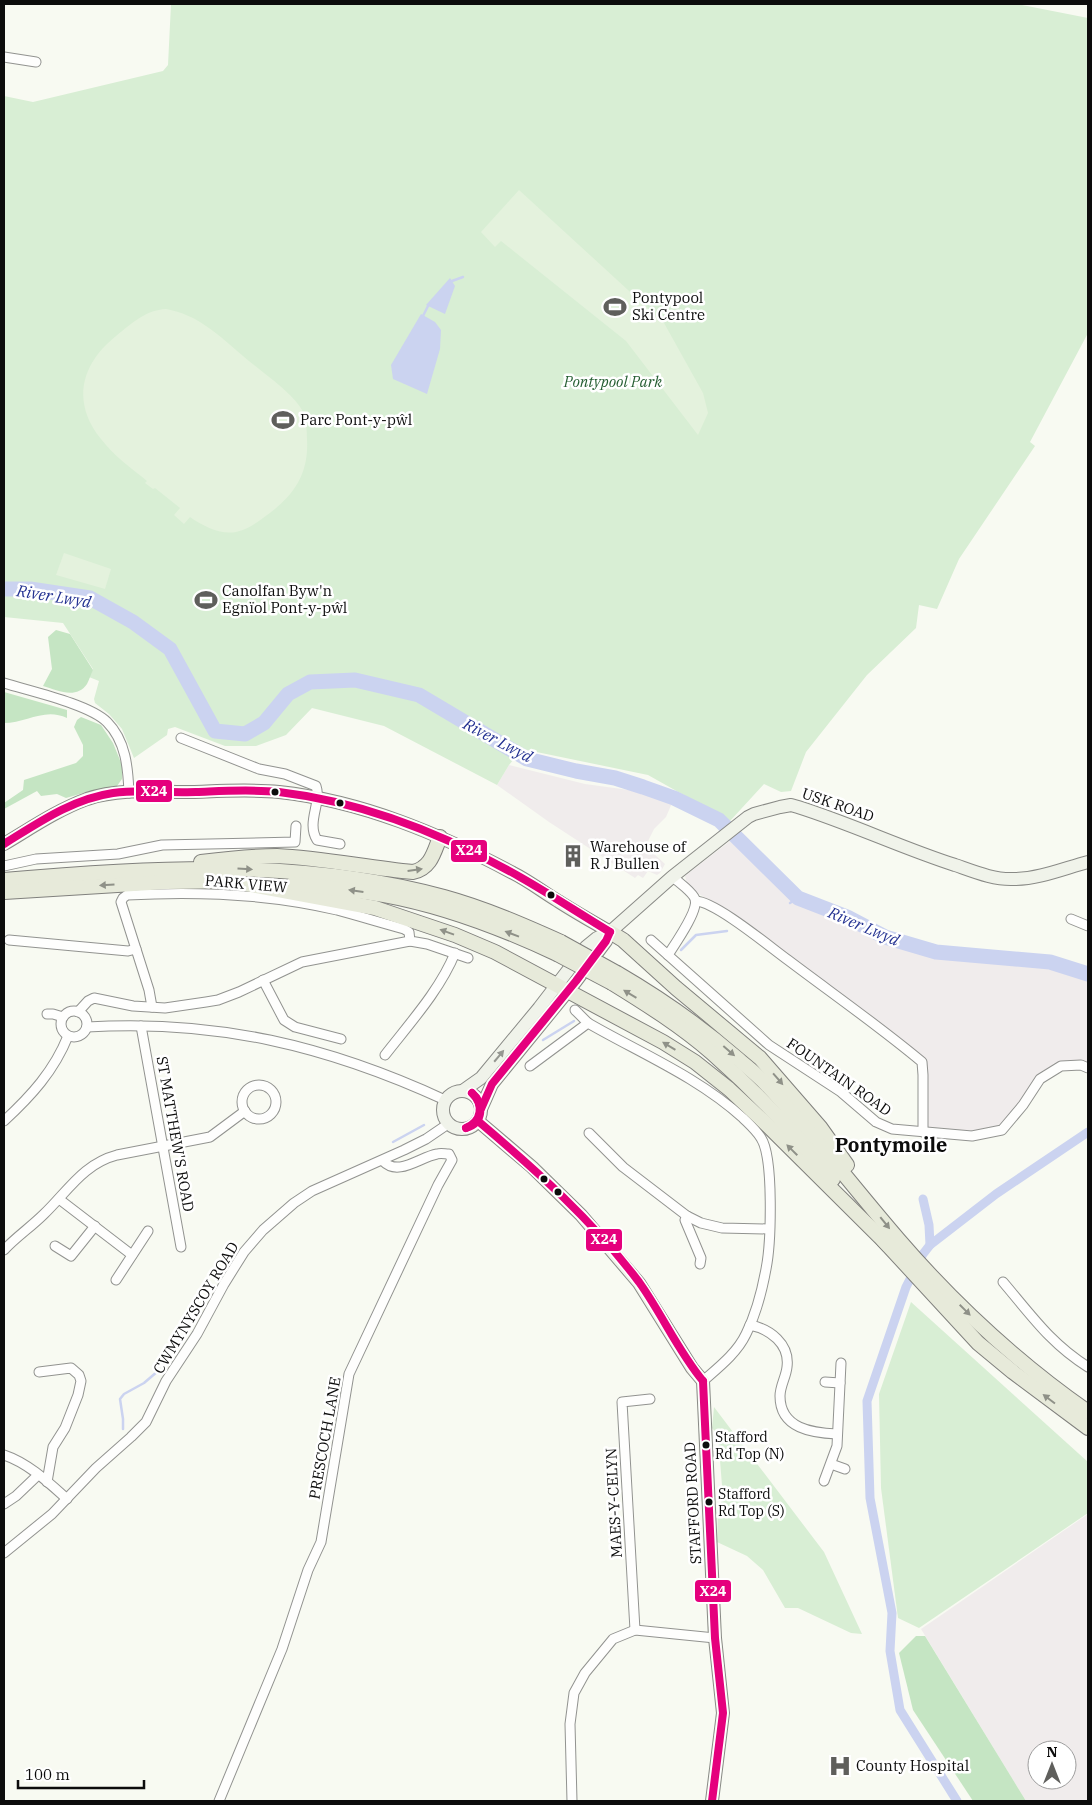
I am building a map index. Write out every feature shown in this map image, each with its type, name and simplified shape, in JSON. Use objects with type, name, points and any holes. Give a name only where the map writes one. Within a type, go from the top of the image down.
[{"type":"main road","points":[[176,870],[198,862],[240,857],[277,856],[413,872],[424,868],[428,864],[440,836]]},
{"type":"main road","points":[[4,880],[176,870],[235,869],[300,872],[373,881],[446,897],[475,907],[559,948],[614,978],[656,996],[692,1022],[762,1080],[869,1204]]},
{"type":"main road","points":[[4,892],[96,886],[229,881],[332,888],[385,895],[438,908],[559,948]]},
{"type":"main road","points":[[229,881],[375,908],[455,934],[495,952],[663,1042],[695,1062],[729,1089],[893,1242]]},
{"type":"main road","points":[[610,932],[623,940],[676,988],[760,1058],[820,1126],[852,1172],[869,1204],[893,1242]]},
{"type":"main road","points":[[614,978],[712,1053],[798,1137],[926,1279],[978,1343],[1013,1372],[1088,1428]]},
{"type":"main road","points":[[926,1279],[1058,1391],[1088,1412]]},
{"type":"street","points":[[4,56],[36,62]]},
{"type":"street","points":[[4,683],[83,708],[96,713],[107,722],[116,734],[122,747],[128,769],[129,793]]},
{"type":"street","points":[[181,738],[259,769],[285,774],[316,786],[318,791],[313,813],[313,834],[317,840],[340,844]]},
{"type":"street","points":[[4,844],[46,818],[87,799],[112,792],[277,792],[317,798],[372,811],[440,836],[514,873],[610,932]]},
{"type":"street","name":"USK ROAD","points":[[562,989],[606,941],[610,932],[672,877],[737,825],[754,814],[792,805],[833,818],[909,848],[997,879],[1016,880],[1088,862]]},
{"type":"street","points":[[4,866],[36,858],[118,854],[162,846],[295,842],[296,826]]},
{"type":"street","points":[[668,955],[694,911],[696,901],[694,896],[672,877]]},
{"type":"street","name":"PARK VIEW","points":[[152,1007],[121,902],[127,895],[169,892],[287,901],[336,910],[404,929],[408,932],[410,941],[427,944],[468,958]]},
{"type":"street","points":[[696,901],[708,904],[746,928],[897,1041],[922,1062],[924,1075],[923,1132]]},
{"type":"street","points":[[1071,919],[1088,926]]},
{"type":"street","points":[[9,940],[128,950],[136,948]]},
{"type":"street","name":"FOUNTAIN ROAD","points":[[651,940],[769,1045],[841,1092],[876,1122],[892,1129],[972,1136],[1002,1130],[1023,1104],[1040,1078],[1061,1066],[1081,1064],[1088,1068]]},
{"type":"street","points":[[78,1012],[88,1001],[94,998],[134,1006],[152,1007],[183,1006],[218,1000],[302,962],[410,941]]},
{"type":"street","points":[[384,1055],[430,996],[449,967],[455,953]]},
{"type":"street","points":[[263,980],[284,1020],[289,1024],[341,1039]]},
{"type":"street","points":[[562,989],[492,1084],[479,1115],[471,1127],[459,1129],[448,1124],[442,1109],[445,1100],[454,1092],[464,1090],[480,1078],[562,989]]},
{"type":"street","points":[[464,1090],[478,1098],[479,1115],[581,1215],[639,1283],[692,1368],[703,1381],[724,1363],[737,1348],[750,1325],[766,1268],[769,1229],[768,1159],[761,1137],[733,1109],[693,1080],[588,1023],[575,1010]]},
{"type":"street","points":[[69,1012],[78,1012],[85,1018],[87,1027],[80,1036],[68,1036],[62,1030],[62,1017],[69,1012]]},
{"type":"street","points":[[46,1014],[62,1017]]},
{"type":"street","points":[[530,1066],[537,1056],[588,1023]]},
{"type":"street","name":"ST MATTHEW'S ROAD","points":[[141,1026],[181,1247]]},
{"type":"street","points":[[87,1027],[188,1027],[233,1032],[274,1040],[327,1054],[381,1072],[445,1100]]},
{"type":"street","points":[[4,1121],[58,1061],[68,1036]]},
{"type":"street","points":[[4,1250],[12,1241],[43,1216],[80,1175],[91,1166],[105,1158],[212,1136],[245,1111]]},
{"type":"street","name":"CWMYNYSCOY ROAD","points":[[4,1553],[52,1514],[96,1468],[131,1438],[146,1422],[166,1381],[197,1334],[224,1284],[244,1252],[263,1230],[294,1203],[312,1191],[383,1161],[426,1139],[448,1124]]},
{"type":"street","points":[[589,1133],[623,1167],[687,1216],[701,1224],[722,1228],[769,1229]]},
{"type":"street","name":"PRESCOCH LANE","points":[[219,1801],[282,1650],[308,1570],[320,1542],[349,1374],[426,1209],[452,1160],[449,1154],[439,1153],[398,1168],[388,1166],[383,1161]]},
{"type":"street","points":[[59,1199],[132,1254]]},
{"type":"street","points":[[687,1216],[685,1220],[701,1258],[700,1264]]},
{"type":"street","points":[[55,1246],[71,1256],[94,1226]]},
{"type":"street","points":[[116,1280],[148,1232]]},
{"type":"street","points":[[1003,1282],[1051,1339],[1088,1367]]},
{"type":"street","points":[[750,1325],[763,1328],[772,1334],[782,1344],[786,1352],[787,1369],[780,1396],[781,1404],[788,1419],[801,1429],[837,1434]]},
{"type":"street","points":[[824,1481],[837,1446],[841,1363]]},
{"type":"street","points":[[39,1372],[71,1368],[79,1375],[81,1381],[78,1395],[65,1428],[53,1447],[47,1482]]},
{"type":"street","name":"STAFFORD ROAD","points":[[703,1381],[715,1638],[723,1713],[712,1801]]},
{"type":"street","points":[[825,1382],[840,1383]]},
{"type":"street","name":"MAES-Y-CELYN","points":[[635,1630],[622,1402],[650,1400]]},
{"type":"street","points":[[4,1455],[17,1459],[66,1499]]},
{"type":"street","points":[[831,1464],[845,1469]]},
{"type":"street","points":[[4,1504],[16,1496],[38,1475]]},
{"type":"street","points":[[572,1801],[570,1724],[574,1693],[586,1673],[614,1639],[635,1630],[715,1638]]},
{"type":"shaded area","points":[[509,765],[585,784],[629,790],[672,803],[666,817],[654,829],[648,841],[652,852],[665,864],[660,873],[657,875],[648,871],[643,878],[638,875],[635,878],[549,822],[497,785]]},
{"type":"shaded area","points":[[730,841],[798,898],[847,917],[885,937],[936,952],[1050,962],[1088,974],[1088,1068],[1061,1066],[1040,1078],[1002,1130],[972,1136],[923,1132],[921,1062],[725,911],[687,884],[685,876]]},
{"type":"shaded area","points":[[1088,1514],[1088,1801],[1026,1801],[921,1629]]},
{"type":"green space","name":"Pontypool Park","points":[[171,4],[1017,4],[1088,18],[1088,333],[1030,442],[1035,446],[959,559],[937,609],[919,605],[916,628],[867,675],[806,752],[791,791],[781,792],[764,784],[730,821],[648,775],[522,749],[509,765],[497,785],[384,726],[312,708],[286,735],[256,746],[225,746],[175,727],[168,729],[167,735],[134,758],[122,729],[109,714],[95,703],[94,699],[99,681],[89,677],[93,669],[63,623],[4,617],[4,96],[33,102],[163,71],[168,65]]},
{"type":"green space","name":"Pontypool Ski Centre","points":[[519,190],[664,323],[703,393],[708,413],[698,435],[626,341],[501,241],[495,247],[481,232]]},
{"type":"green space","name":"Parc Pont-y-pŵl","points":[[166,309],[188,316],[208,327],[291,396],[303,413],[307,453],[302,475],[297,485],[273,510],[254,525],[240,531],[230,533],[218,531],[190,517],[184,524],[174,515],[180,508],[155,488],[153,489],[145,483],[147,481],[111,450],[92,425],[86,411],[83,398],[84,384],[88,371],[104,347],[134,322],[152,312]]},
{"type":"green space","points":[[64,553],[111,569],[105,589],[56,575]]},
{"type":"green space","points":[[56,630],[70,634],[93,670],[87,684],[77,692],[60,691],[43,686],[52,669],[48,637]]},
{"type":"green space","points":[[4,692],[67,710],[67,718],[51,714],[4,723]]},
{"type":"green space","points":[[81,717],[101,725],[113,743],[122,765],[122,779],[117,786],[66,798],[57,794],[41,796],[37,791],[4,809],[4,803],[23,790],[24,780],[76,763],[83,756],[83,745],[74,727],[77,720]]},
{"type":"green space","points":[[911,1302],[1088,1462],[1088,1513],[919,1628],[898,1618],[881,1488],[879,1394]]},
{"type":"green space","points":[[714,1407],[824,1552],[862,1634],[851,1633],[798,1608],[785,1608],[763,1570],[747,1556],[717,1542],[718,1508],[723,1498],[718,1435],[712,1428]]},
{"type":"green space","points":[[916,1636],[925,1636],[1026,1801],[973,1801],[913,1710],[899,1653]]},
{"type":"water","points":[[450,278],[455,286],[445,314],[426,305]]},
{"type":"water","points":[[421,314],[435,322],[441,330],[440,349],[427,394],[393,379],[391,365]]},
{"type":"waterway","points":[[452,281],[463,277]]},
{"type":"waterway","points":[[423,316],[428,306]]},
{"type":"waterway","name":"River Lwyd","points":[[4,589],[30,589],[90,598],[133,622],[170,649],[215,731],[245,734],[264,723],[288,694],[310,682],[355,680],[419,695],[527,759],[615,778],[674,798],[719,820],[798,898],[847,917],[885,937],[936,952],[1050,962],[1088,974]]},
{"type":"waterway","points":[[790,903],[798,898]]},
{"type":"waterway","points":[[681,950],[696,935],[727,931]]},
{"type":"waterway","points":[[543,1040],[574,1021]]},
{"type":"waterway","points":[[393,1142],[424,1125]]},
{"type":"waterway","points":[[957,1801],[900,1710],[890,1651],[892,1613],[870,1498],[867,1401],[906,1287],[923,1254],[930,1245],[996,1194],[1088,1132]]},
{"type":"waterway","points":[[923,1199],[929,1225],[930,1245]]},
{"type":"waterway","points":[[123,1429],[120,1399],[124,1394],[144,1383],[158,1371]]},
{"type":"transit line","name":"X24","points":[[4,844],[69,806],[113,793],[133,791],[248,790],[279,792],[311,797],[373,812],[434,834],[520,877],[610,932]]},
{"type":"transit line","name":"X24","points":[[481,1109],[492,1084],[576,981],[606,941],[610,932]]},
{"type":"transit line","name":"X24","points":[[466,1128],[478,1117],[480,1108],[472,1093]]},
{"type":"transit line","name":"X24","points":[[466,1128],[476,1122],[480,1112],[479,1102],[472,1093]]},
{"type":"transit line","name":"X24","points":[[478,1121],[542,1177],[603,1238],[639,1282],[703,1381]]},
{"type":"transit line","name":"X24","points":[[703,1381],[715,1638],[723,1713],[712,1801]]},
{"type":"place","name":"Pontypool Ski Centre","points":[[615,307]]},
{"type":"place","name":"Parc Pont-y-pŵl","points":[[283,420]]},
{"type":"place","name":"Canolfan Byw'n Egnïol Pont-y-pŵl","points":[[206,600]]},
{"type":"place","name":"Warehouse of R J Bullen","points":[[573,856]]},
{"type":"place","name":"Stafford Rd Top (N)","points":[[706,1445]]},
{"type":"place","name":"Stafford Rd Top (S)","points":[[709,1502]]},
{"type":"place","name":"County Hospital","points":[[840,1766]]},
{"type":"district","name":"Pontymoile","points":[[891,1145]]}]
